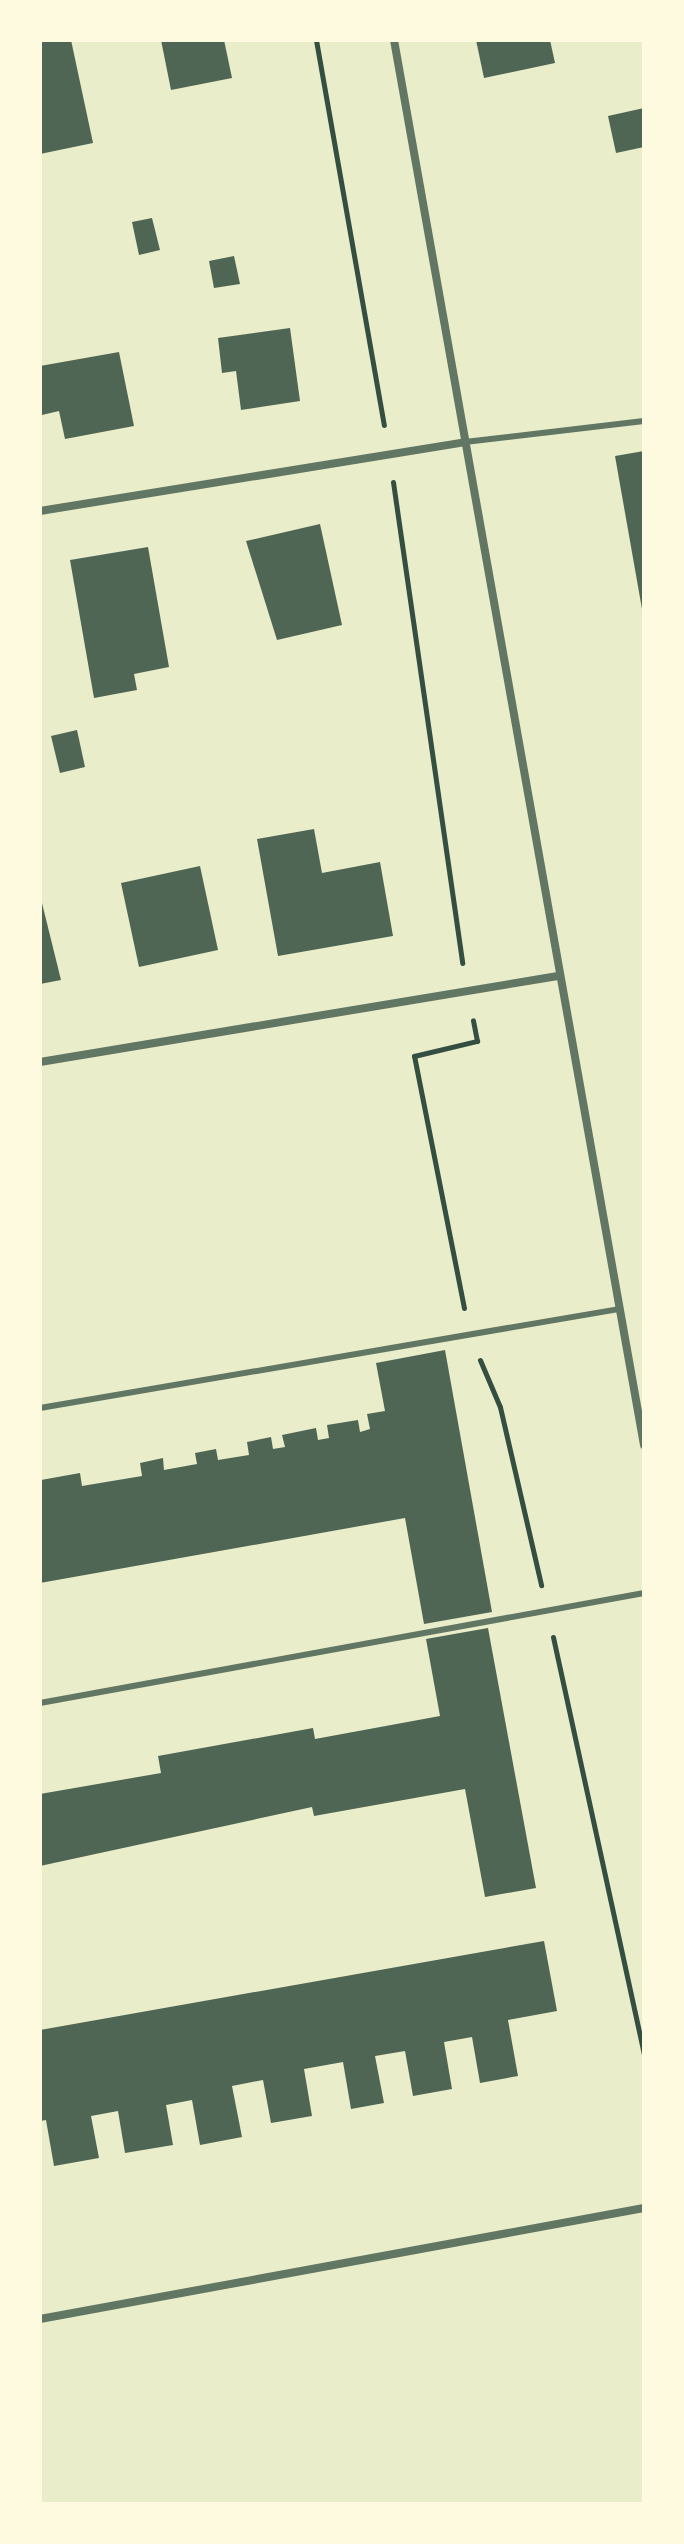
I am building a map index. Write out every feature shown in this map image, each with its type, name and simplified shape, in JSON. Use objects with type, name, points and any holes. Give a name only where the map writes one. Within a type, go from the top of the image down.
[{"type":"street","points":[[394,40],[558,976],[644,1445]]},
{"type":"street","points":[[40,511],[465,442]]},
{"type":"street","points":[[40,1062],[558,976]]},
{"type":"street","points":[[40,2319],[644,2208]]},
{"type":"lane","points":[[465,442],[644,421]]},
{"type":"lane","points":[[40,1408],[619,1309]]},
{"type":"lane","points":[[40,1703],[644,1593]]},
{"type":"path","points":[[316,40],[389,455],[467,992],[477,1041],[414,1056],[469,1334],[500,1407],[644,2055]]},
{"type":"building","points":[[40,40],[71,40],[93,143],[40,154]]},
{"type":"building","points":[[161,40],[224,40],[232,78],[171,90]]},
{"type":"building","points":[[476,40],[550,40],[555,63],[484,78]]},
{"type":"building","points":[[644,108],[644,147],[616,153],[608,116]]},
{"type":"building","points":[[152,218],[160,250],[139,255],[132,222]]},
{"type":"building","points":[[234,256],[240,284],[214,288],[209,261]]},
{"type":"building","points":[[290,328],[300,401],[241,410],[236,371],[222,373],[218,338]]},
{"type":"building","points":[[119,352],[134,426],[65,439],[59,411],[42,415],[40,366]]},
{"type":"building","points":[[644,451],[644,609],[642,609],[615,456]]},
{"type":"building","points":[[320,524],[342,625],[277,640],[246,541]]},
{"type":"building","points":[[148,547],[169,667],[134,674],[137,690],[94,698],[70,560]]},
{"type":"building","points":[[77,730],[85,767],[60,773],[51,736]]},
{"type":"building","points":[[314,829],[322,873],[380,862],[393,936],[278,956],[257,839]]},
{"type":"building","points":[[200,866],[218,950],[139,967],[121,883]]},
{"type":"building","points":[[40,895],[61,980],[40,984]]},
{"type":"building","points":[[445,1350],[492,1612],[424,1624],[405,1518],[40,1583],[41,1480],[80,1473],[82,1486],[142,1476],[140,1463],[163,1458],[164,1470],[197,1464],[195,1453],[216,1449],[218,1460],[249,1455],[247,1442],[271,1437],[273,1449],[285,1447],[282,1435],[316,1428],[318,1440],[329,1438],[327,1425],[358,1420],[360,1432],[370,1429],[367,1414],[385,1411],[376,1363]]},
{"type":"building","points":[[488,1628],[536,1888],[485,1897],[465,1789],[314,1816],[312,1807],[40,1866],[40,1794],[161,1773],[158,1756],[313,1728],[315,1739],[440,1716],[426,1639]]},
{"type":"building","points":[[544,1941],[557,2011],[508,2020],[518,2076],[480,2083],[472,2037],[444,2042],[452,2089],[413,2096],[405,2051],[375,2056],[384,2103],[351,2109],[343,2062],[304,2069],[312,2116],[271,2123],[263,2080],[232,2086],[242,2137],[200,2145],[192,2100],[166,2105],[173,2145],[125,2153],[118,2111],[91,2116],[99,2158],[54,2166],[46,2120],[40,2121],[40,2030]]}]
